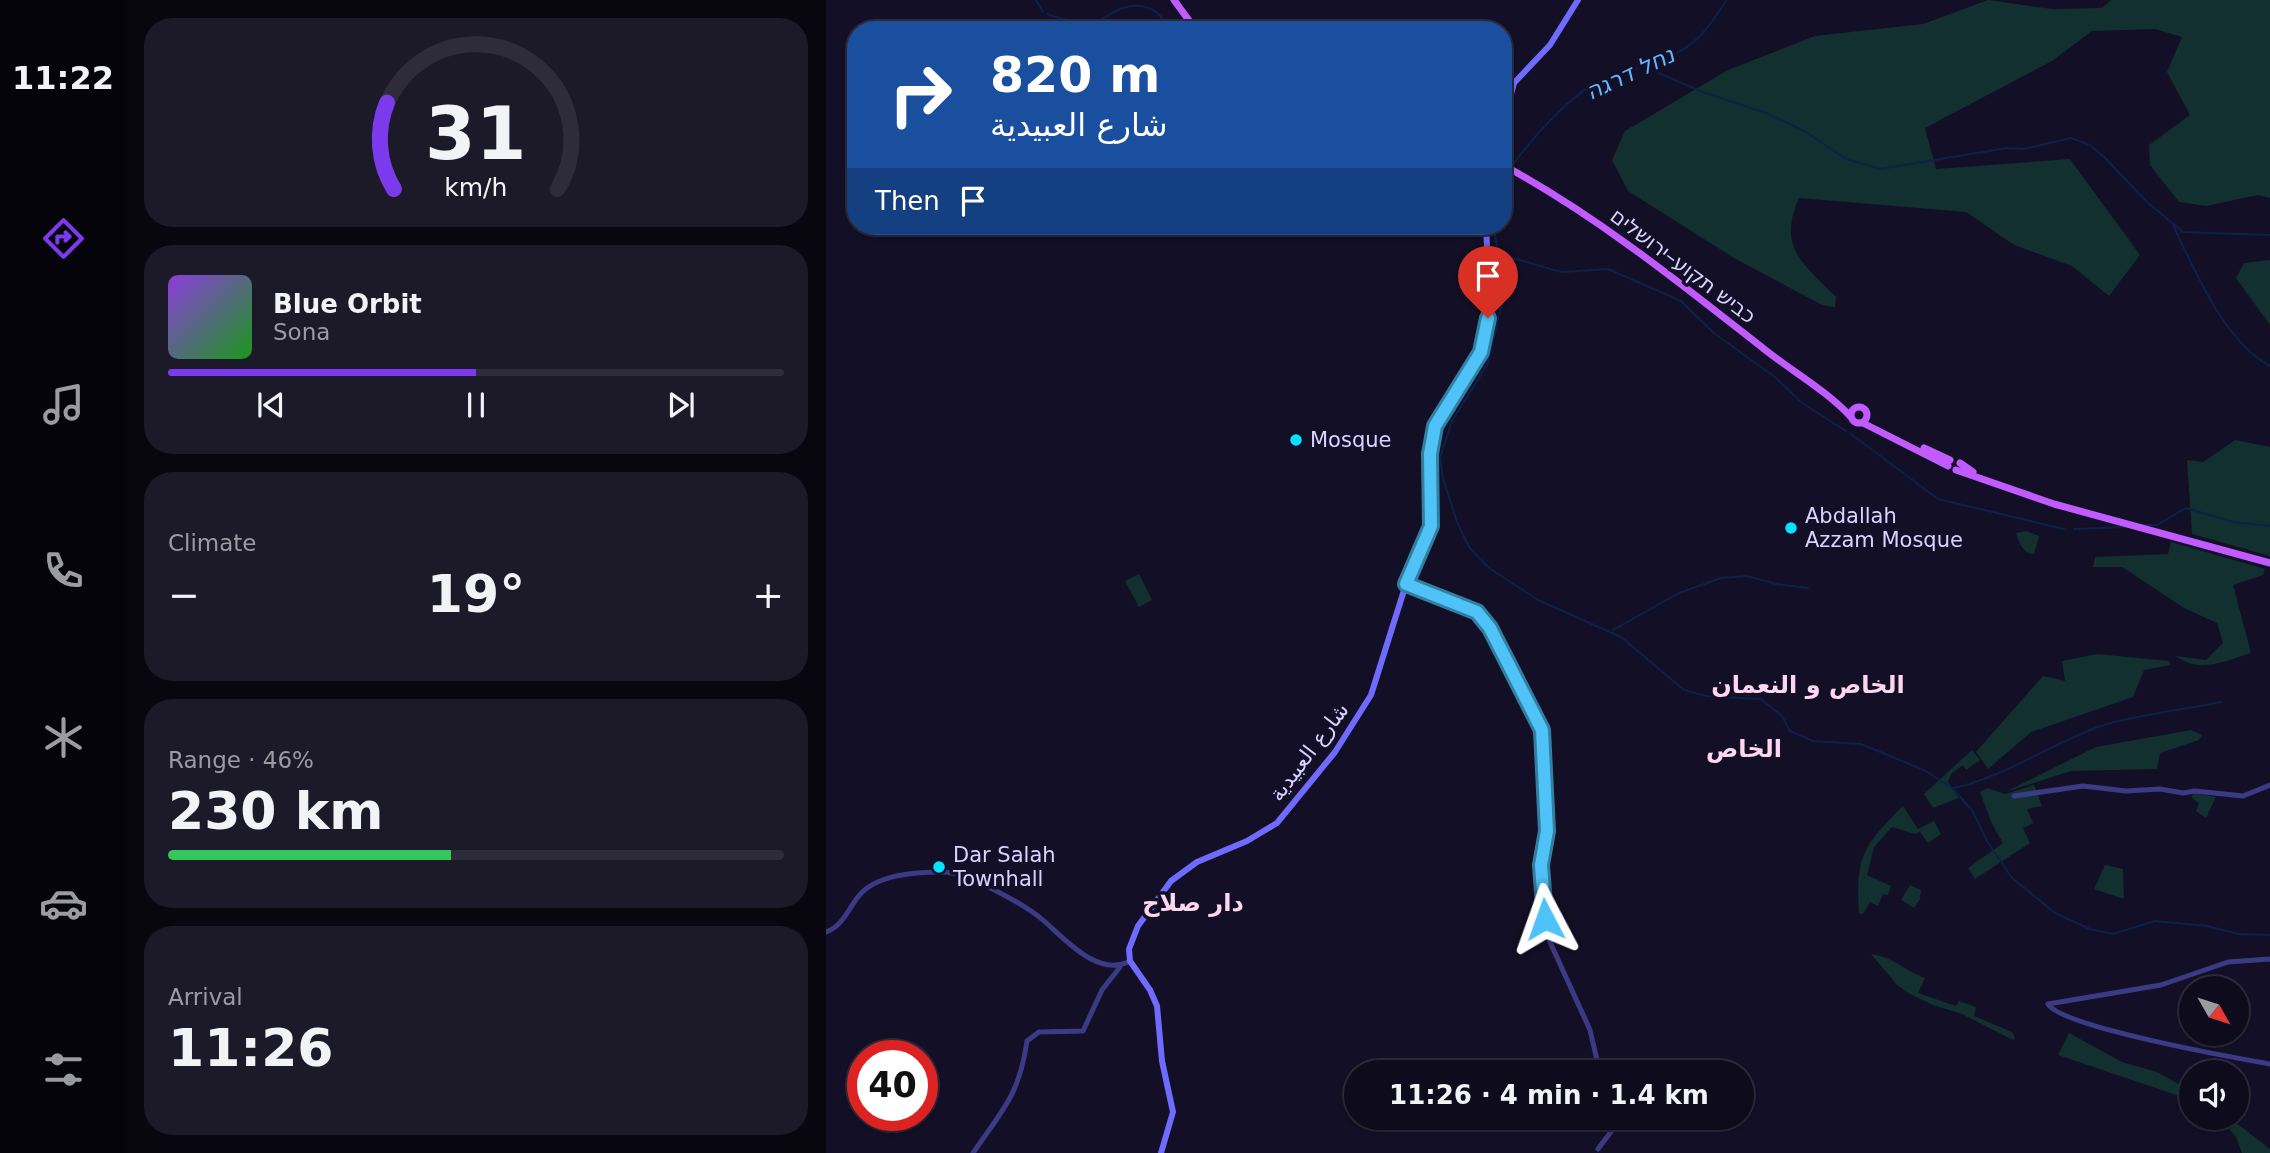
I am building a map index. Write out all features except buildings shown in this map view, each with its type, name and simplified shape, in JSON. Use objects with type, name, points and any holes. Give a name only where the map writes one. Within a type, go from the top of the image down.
[{"type":"main road","points":[[1174,0],[1189,21]]},
{"type":"main road","points":[[1512,90],[1514,83],[1550,46],[1578,0]]},
{"type":"main road","name":"כביש תקוע–ירושלים","points":[[1512,170],[1550,191],[1661,268],[1775,358],[1837,402]]},
{"type":"main road","name":"شارع العبيدية","points":[[1130,961],[1129,949],[1139,926],[1171,880],[1197,862],[1272,827],[1335,752],[1371,695],[1406,584],[1431,526],[1430,454],[1435,426],[1485,341],[1489,286],[1486,235]]},
{"type":"main road","points":[[1837,402],[1865,410],[1865,419]]},
{"type":"main road","points":[[1837,402],[1856,423],[1865,419]]},
{"type":"main road","points":[[1851,417],[1858,407]]},
{"type":"main road","points":[[1865,419],[1888,433],[1998,484],[2270,563]]},
{"type":"main road","points":[[1130,961],[1150,990],[1157,1006],[1162,1061],[1172,1112],[1161,1153]]},
{"type":"street","points":[[1406,584],[1477,612],[1490,628],[1542,730],[1547,831],[1541,865],[1545,931],[1590,1030],[1597,1060]]},
{"type":"street","points":[[2014,796],[2083,786],[2126,791],[2160,789],[2243,796],[2270,785]]},
{"type":"street","points":[[826,932],[839,924],[859,894],[873,882],[944,872],[969,879],[1003,897],[1042,919],[1059,937],[1082,952],[1102,963],[1119,967]]},
{"type":"street","points":[[2270,959],[2217,965],[2161,985],[2048,1003],[2055,1011],[2114,1033],[2270,1064]]},
{"type":"street","points":[[973,1153],[1011,1102],[1020,1078],[1027,1041],[1039,1031],[1083,1031],[1102,990],[1119,967],[1130,961]]},
{"type":"street","points":[[1598,1149],[1612,1130]]},
{"type":"green space","points":[[1988,0],[2052,9],[2102,8],[2111,0],[2270,0],[2270,198],[2258,195],[2206,206],[2179,202],[2150,165],[2149,145],[2190,115],[2167,72],[2182,37],[2155,29],[2092,31],[2052,61],[1925,128],[1936,169],[2070,159],[2140,255],[2109,296],[2072,266],[2014,245],[1966,212],[1799,198],[1793,215],[1792,242],[1804,264],[1836,297],[1835,307],[1822,305],[1734,258],[1628,191],[1612,160],[1625,131],[1728,70],[1815,36],[1923,24]]},
{"type":"green space","points":[[2270,260],[2270,325],[2236,278],[2244,263]]},
{"type":"green space","points":[[2235,440],[2270,447],[2270,556],[2192,534],[2187,460],[2203,462]]},
{"type":"green space","points":[[2026,531],[2039,536],[2034,554],[2024,550],[2016,533]]},
{"type":"green space","points":[[2171,542],[2265,569],[2263,575],[2233,585],[2251,653],[2212,664],[2185,661],[2176,656],[2206,660],[2223,643],[2217,623],[2184,608],[2122,567],[2093,567],[2095,557],[2168,554]]},
{"type":"green space","points":[[1139,574],[1152,600],[1139,607],[1125,581]]},
{"type":"green space","points":[[2097,654],[2169,661],[2170,665],[2144,670],[2133,697],[2031,732],[1988,769],[1976,752],[2043,676],[2065,681],[2062,661]]},
{"type":"green space","points":[[2191,730],[2202,735],[2199,740],[2160,753],[2157,769],[2071,771],[2005,792],[2096,747]]},
{"type":"green space","points":[[1972,750],[1980,760],[1966,770],[1963,765],[1952,773],[1948,782],[1959,798],[1933,808],[1924,794]]},
{"type":"green space","points":[[2034,785],[2042,806],[2027,809],[2033,823],[2023,828],[2030,843],[1975,879],[1968,868],[2003,843],[1992,824],[1980,792],[1987,788],[2005,794]]},
{"type":"green space","points":[[2193,793],[2216,797],[2206,818],[2196,811],[2199,803],[2192,798]]},
{"type":"green space","points":[[1903,806],[1918,829],[1934,821],[1941,834],[1928,843],[1920,832],[1915,834],[1892,827],[1874,847],[1867,875],[1891,886],[1888,895],[1883,894],[1878,906],[1870,902],[1863,914],[1859,913],[1859,878],[1865,853],[1879,831]]},
{"type":"green space","points":[[2105,865],[2123,869],[2124,899],[2094,889]]},
{"type":"green space","points":[[1910,885],[1921,890],[1920,899],[1914,908],[1901,900]]},
{"type":"green space","points":[[1871,954],[1925,978],[1918,993],[1956,1006],[1959,1001],[1976,1007],[1974,1016],[2012,1032],[2015,1038],[2013,1040],[1962,1014],[1910,994],[1898,986]]},
{"type":"green space","points":[[2069,1033],[2122,1062],[2157,1072],[2179,1084],[2179,1096],[2058,1055]]},
{"type":"green space","points":[[2230,1130],[2245,1130],[2270,1149],[2270,1153],[2242,1153]]},
{"type":"waterway","name":"נחל דרגה","points":[[1036,0],[1043,12]]},
{"type":"waterway","name":"נחל דרגה","points":[[1512,166],[1540,131],[1576,96],[1600,81],[1664,59],[1688,46],[1706,30],[1727,0]]},
{"type":"waterway","name":"נחל דרגה","points":[[1094,21],[1120,9],[1136,6],[1150,8],[1164,21]]},
{"type":"waterway","name":"נחל דרגה","points":[[1047,14],[1080,21]]},
{"type":"waterway","points":[[1642,66],[1703,92],[1766,113],[1806,132],[1846,159],[1880,169],[2007,148],[2024,149],[2071,138],[2090,145],[2147,202],[2183,232],[2270,235]]},
{"type":"waterway","points":[[2173,225],[2201,283],[2225,323],[2254,355],[2270,366]]},
{"type":"waterway","points":[[1495,235],[1497,247],[1513,258],[1561,272],[1608,269],[1681,301],[1715,334],[1775,377],[1802,403],[1846,431]]},
{"type":"waterway","points":[[1513,258],[1487,365],[1452,421],[1440,458],[1443,478],[1457,522],[1469,547],[1489,568],[1538,600],[1621,637],[1684,690],[1706,696],[1761,699],[1782,716],[1790,731],[1813,741],[1861,744],[1926,771],[1952,788],[1972,810],[1987,841],[2012,878],[2055,913],[2090,929],[2113,934],[2155,921],[2207,926],[2239,934],[2270,935]]},
{"type":"waterway","points":[[1851,434],[1938,499],[2064,529]]},
{"type":"waterway","points":[[2143,525],[2157,525],[2186,508],[2233,522],[2270,526]]},
{"type":"waterway","points":[[2074,529],[2126,527]]},
{"type":"waterway","points":[[1613,630],[1679,593],[1721,578],[1747,576],[1776,584],[1808,588]]},
{"type":"waterway","points":[[1954,788],[1992,776],[2098,727],[2221,702]]},
{"type":"place","name":"Mosque","points":[[1296,440]]},
{"type":"place","name":"Abdallah Azzam Mosque","points":[[1791,528]]},
{"type":"place","name":"Dar Salah Townhall","points":[[939,867]]},
{"type":"district","name":"الخاص و النعمان","points":[[1808,685]]},
{"type":"district","name":"الخاص","points":[[1744,749]]},
{"type":"district","name":"دار صلاح","points":[[1193,903]]},
{"type":"route","points":[[1488,318],[1481,352],[1435,426],[1430,454],[1433,483],[1431,526],[1406,584],[1477,612],[1490,628],[1542,730],[1547,831],[1541,865],[1545,919]]}]
